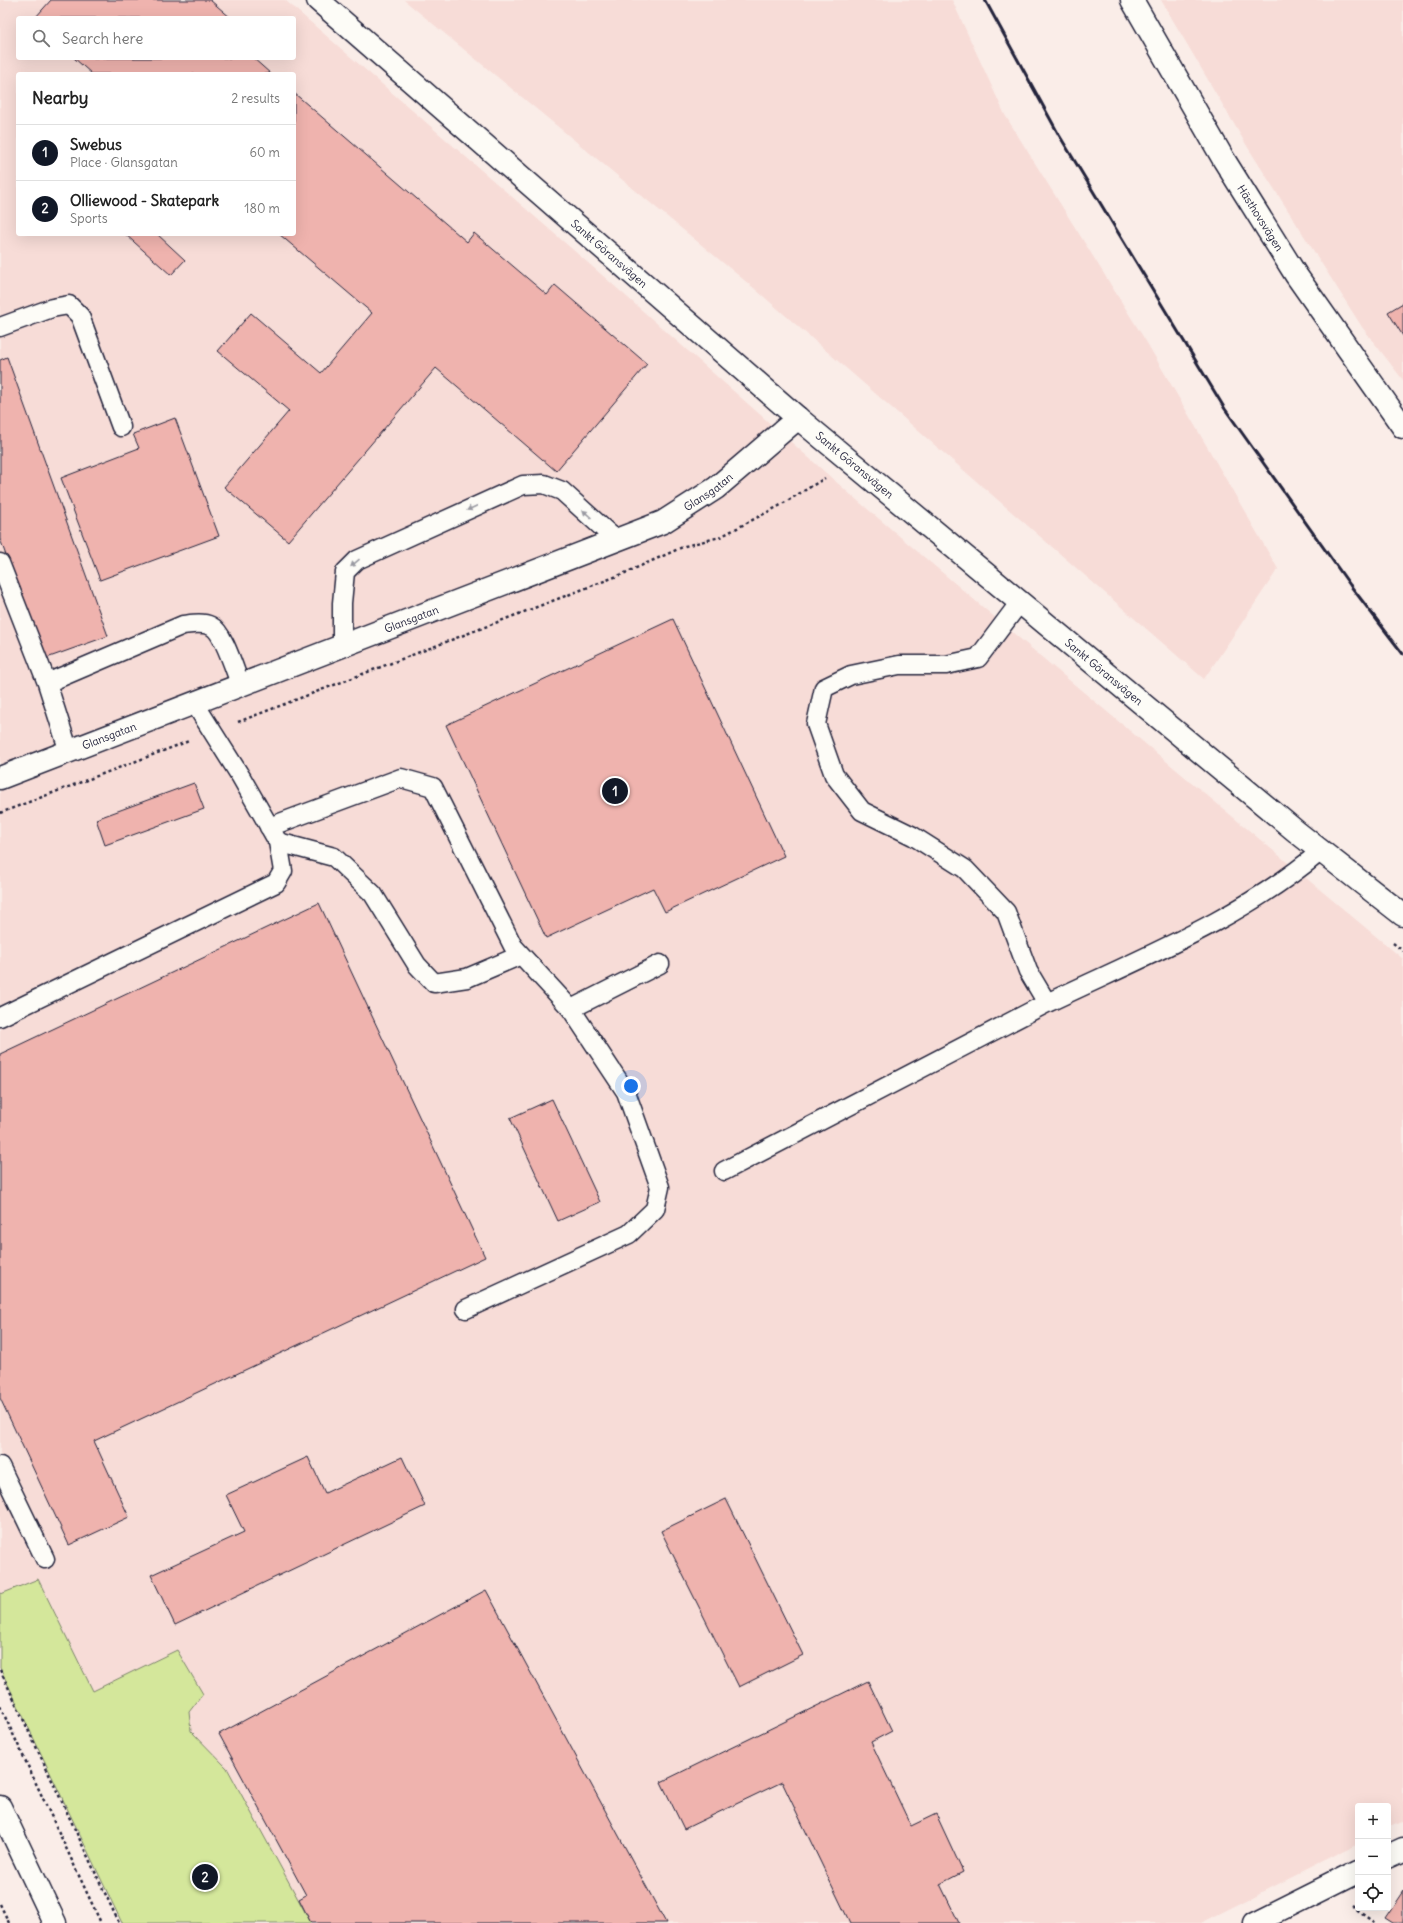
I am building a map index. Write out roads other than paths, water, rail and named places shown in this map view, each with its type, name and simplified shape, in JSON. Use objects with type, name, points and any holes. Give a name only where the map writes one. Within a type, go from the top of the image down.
[{"type":"street","name":"Sankt Göransvägen","points":[[318,0],[798,418],[1321,851],[1403,915]]},
{"type":"street","name":"Hästhovsvägen","points":[[1132,0],[1224,160],[1296,275],[1403,427]]},
{"type":"street","name":"Glansgatan","points":[[0,778],[195,704],[663,522],[716,488],[798,418]]},
{"type":"street","points":[[0,1807],[55,1923]]},
{"type":"street","points":[[1391,1855],[1403,1849]]},
{"type":"street","points":[[1254,1923],[1355,1872]]},
{"type":"lane","points":[[0,328],[52,308],[68,305],[80,316],[121,427]]},
{"type":"lane","points":[[342,647],[342,603],[345,572],[357,560],[523,485],[544,484],[562,491],[616,540]]},
{"type":"lane","points":[[0,563],[47,683],[69,752]]},
{"type":"lane","points":[[1020,602],[978,658],[946,666],[899,665],[851,675],[824,688],[816,724],[834,776],[862,811],[913,836],[965,869],[1006,912],[1028,971],[1047,1003]]},
{"type":"lane","points":[[47,683],[183,625],[201,623],[212,626],[222,638],[241,686]]},
{"type":"lane","points":[[0,1017],[276,883],[282,871],[278,842],[241,777],[195,704]]},
{"type":"lane","points":[[269,827],[401,778],[433,787],[513,946],[571,1010],[626,1092],[660,1187],[655,1208],[630,1234],[466,1309]]},
{"type":"lane","points":[[278,842],[334,857],[373,894],[417,965],[434,983],[467,978],[521,955]]},
{"type":"lane","points":[[724,1171],[1047,1003],[1228,916],[1301,868],[1321,851]]},
{"type":"lane","points":[[571,1010],[660,964]]},
{"type":"lane","points":[[0,1466],[45,1559]]},
{"type":"railway","points":[[985,0],[1059,135],[1225,409],[1350,585],[1403,654]]},
{"type":"place","name":"Swebus","points":[[615,791]]},
{"type":"place","name":"Olliewood - Skatepark","points":[[205,1877]]}]
